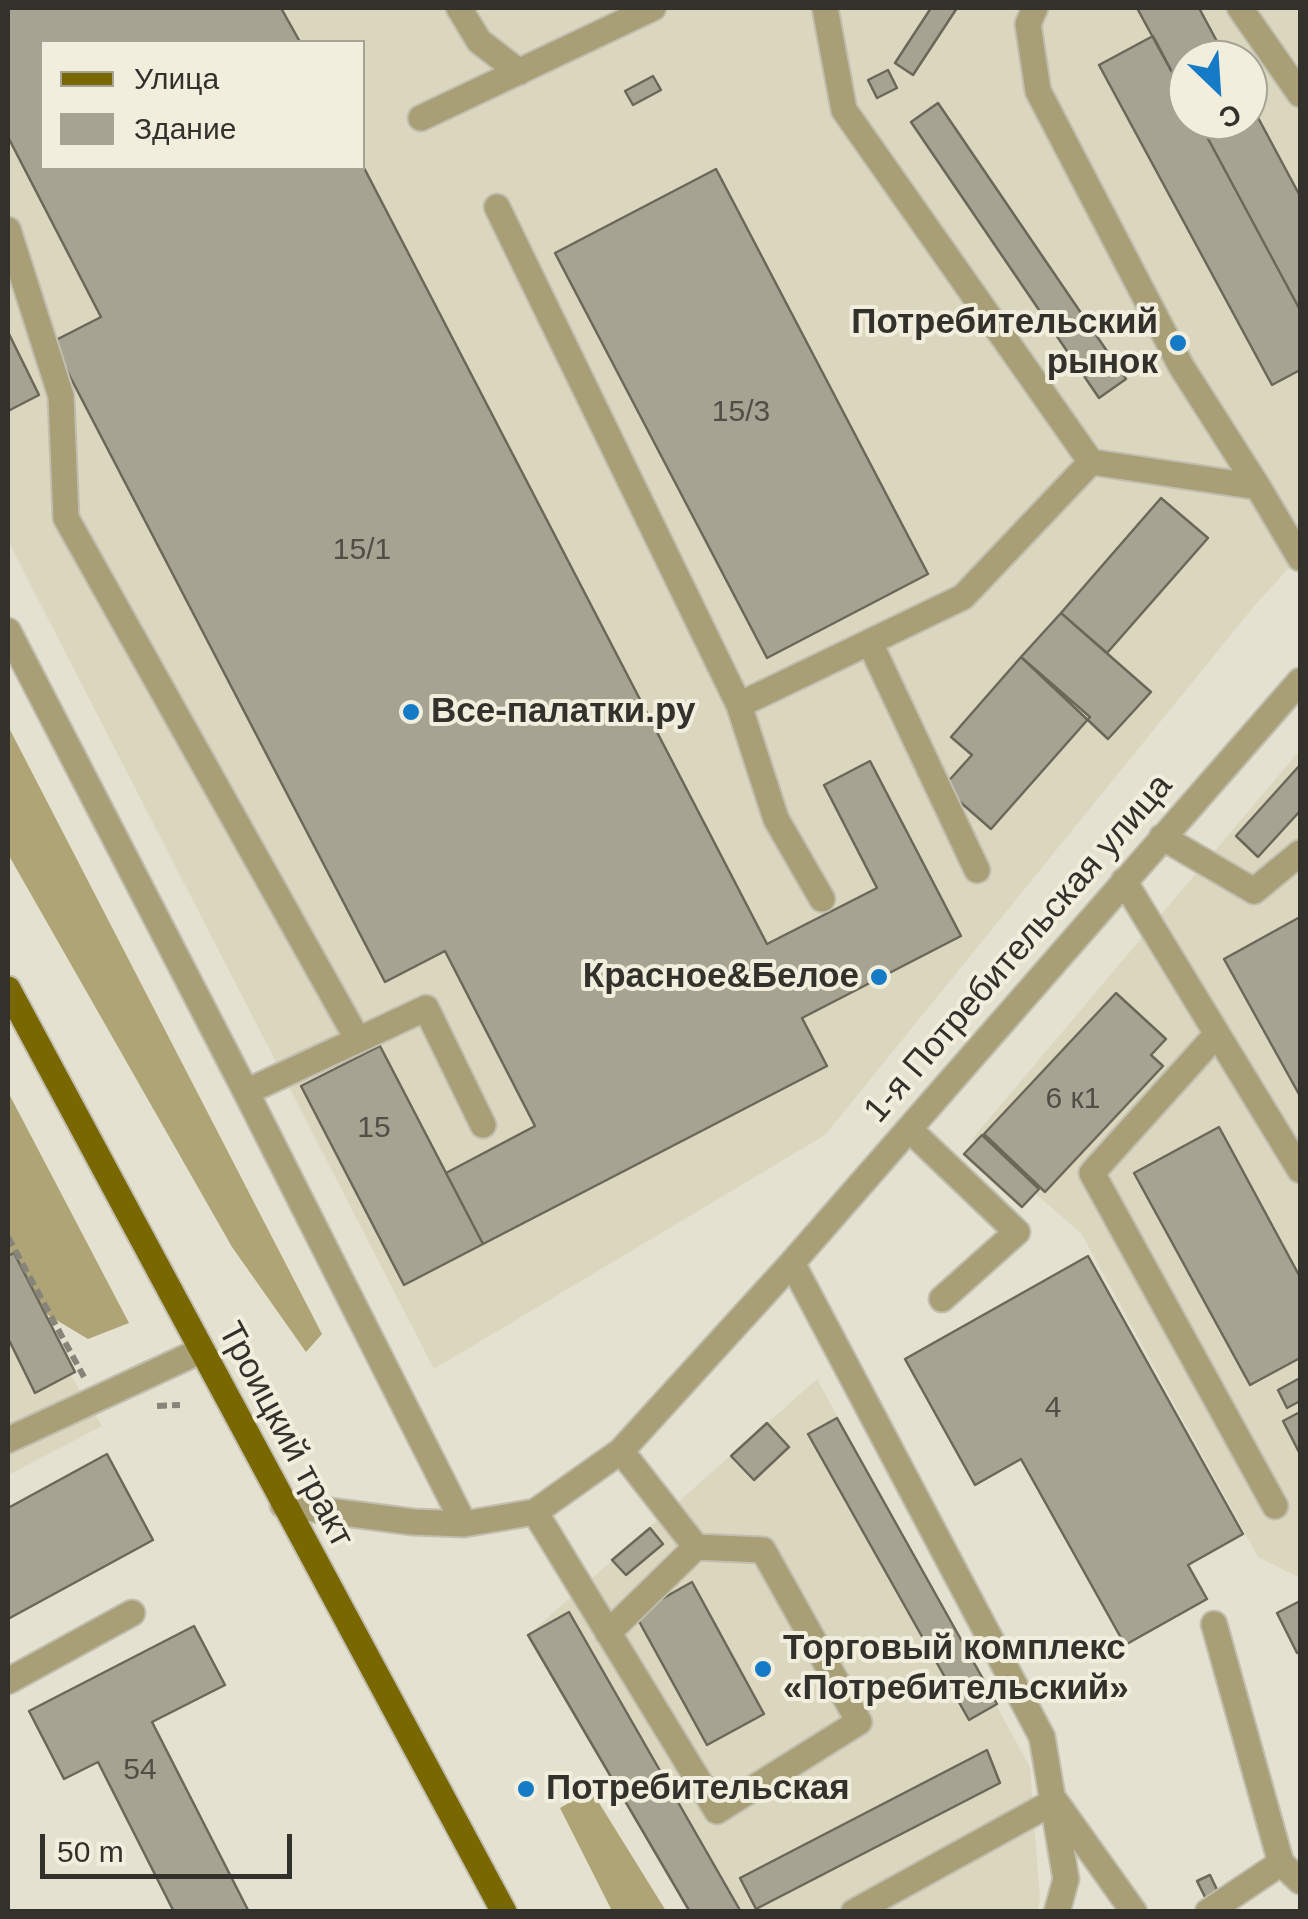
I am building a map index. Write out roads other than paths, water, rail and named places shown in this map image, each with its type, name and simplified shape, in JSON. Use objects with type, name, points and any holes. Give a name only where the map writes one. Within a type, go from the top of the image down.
[{"type":"main road","name":"Троицкий тракт","points":[[8,989],[504,1912]]},
{"type":"street","points":[[459,8],[480,41],[519,72]]},
{"type":"street","points":[[421,118],[653,8]]},
{"type":"street","points":[[825,8],[844,110],[1091,462],[1258,487]]},
{"type":"street","points":[[1035,8],[1028,24],[1038,92],[1181,366],[1300,558]]},
{"type":"street","points":[[1240,8],[1300,94]]},
{"type":"street","points":[[497,207],[739,705],[776,819],[822,898]]},
{"type":"street","points":[[8,230],[60,396],[66,518],[358,1040]]},
{"type":"street","points":[[739,705],[963,597],[1091,462]]},
{"type":"street","points":[[8,631],[464,1524]]},
{"type":"street","points":[[870,643],[978,870]]},
{"type":"street","name":"1-я Потребительская улица","points":[[283,1505],[413,1522],[464,1524],[535,1512],[621,1450],[792,1263],[1300,681]]},
{"type":"street","points":[[1162,838],[1254,891],[1300,853]]},
{"type":"street","points":[[1124,881],[1300,1170]]},
{"type":"street","points":[[246,1092],[426,1008],[484,1125]]},
{"type":"street","points":[[1217,1034],[1092,1172],[1275,1506]]},
{"type":"street","points":[[909,1129],[1017,1232],[942,1298]]},
{"type":"street","points":[[792,1263],[1027,1702],[1042,1737],[1066,1879],[1058,1912]]},
{"type":"street","points":[[8,1440],[200,1351]]},
{"type":"street","points":[[621,1450],[696,1547]]},
{"type":"street","points":[[535,1512],[608,1633],[717,1811],[859,1722],[763,1550],[696,1547],[608,1633]]},
{"type":"street","points":[[8,1680],[132,1613]]},
{"type":"street","points":[[1208,1912],[1291,1872],[1214,1624]]},
{"type":"street","points":[[854,1912],[1055,1801]]},
{"type":"street","points":[[1055,1801],[1134,1912]]},
{"type":"place","name":"Потребительский рынок","points":[[1178,343]]},
{"type":"place","name":"Все-палатки.ру","points":[[411,712]]},
{"type":"place","name":"Красное&Белое","points":[[879,977]]},
{"type":"place","name":"Торговый комплекс «Потребительский»","points":[[763,1669]]},
{"type":"place","name":"Потребительская","points":[[526,1789]]}]
